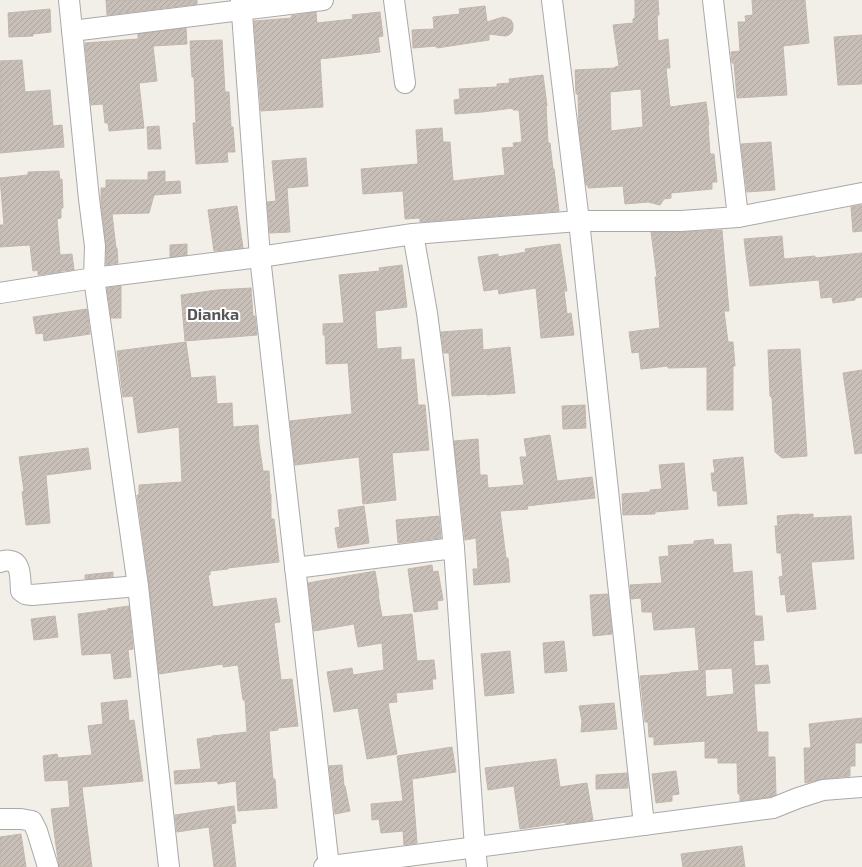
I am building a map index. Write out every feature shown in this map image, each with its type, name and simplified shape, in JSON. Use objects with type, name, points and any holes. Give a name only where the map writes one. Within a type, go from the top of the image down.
[{"type":"street","points":[[69,0],[95,246],[94,278],[138,586],[169,867]]},
{"type":"street","points":[[72,32],[242,5],[323,0]]},
{"type":"street","points":[[394,0],[405,83]]},
{"type":"street","points":[[552,0],[579,221],[644,825]]},
{"type":"street","points":[[713,0],[738,216]]},
{"type":"street","points":[[242,5],[260,257],[328,867],[476,857],[644,825],[773,808],[823,790],[862,787]]},
{"type":"street","points":[[0,293],[94,278],[260,257],[413,234],[579,221],[681,221],[738,216],[862,193]]},
{"type":"street","points":[[413,234],[427,313],[439,405],[454,548],[476,857]]},
{"type":"street","points":[[295,568],[454,548]]},
{"type":"street","points":[[0,562],[15,562],[19,566],[21,591],[25,594],[32,595],[138,586]]},
{"type":"street","points":[[0,819],[21,819],[32,821],[38,831],[48,867]]},
{"type":"building","points":[[106,0],[197,0],[197,4],[107,15]]},
{"type":"building","points":[[635,0],[658,0],[658,41],[668,39],[670,68],[666,68],[670,107],[706,102],[709,125],[710,154],[714,154],[717,182],[712,182],[712,189],[671,193],[671,198],[664,199],[660,205],[648,202],[625,204],[623,186],[588,188],[588,185],[586,185],[579,129],[578,94],[576,94],[575,70],[615,68],[619,66],[613,25],[633,23],[633,19],[635,18]],"holes":[[[641,89],[643,127],[611,131],[610,92]]]},
{"type":"building","points":[[752,0],[805,0],[809,43],[783,46],[787,95],[737,98],[734,63],[732,63],[731,52],[740,51],[738,22],[746,22],[745,16],[753,15]]},
{"type":"building","points":[[485,6],[487,22],[503,17],[511,20],[513,28],[509,35],[489,34],[489,40],[437,48],[436,46],[413,48],[412,30],[434,29],[433,17],[460,14],[459,9]]},
{"type":"building","points":[[50,9],[51,32],[33,34],[33,36],[9,37],[8,13]]},
{"type":"building","points":[[316,12],[317,23],[353,19],[352,15],[380,12],[383,36],[378,37],[380,52],[320,59],[323,107],[261,111],[254,21],[292,18],[291,16]]},
{"type":"building","points":[[186,28],[187,44],[153,46],[157,81],[139,83],[144,128],[109,131],[108,123],[105,123],[103,104],[91,105],[85,43],[138,39],[138,34]]},
{"type":"building","points":[[862,35],[862,84],[838,85],[834,37]]},
{"type":"building","points":[[222,40],[225,92],[229,92],[231,127],[233,127],[235,152],[227,152],[228,162],[196,164],[193,123],[196,123],[194,77],[192,77],[190,41]]},
{"type":"building","points":[[22,60],[25,92],[50,90],[53,126],[62,125],[64,147],[0,153],[0,61]]},
{"type":"building","points":[[543,75],[547,106],[548,143],[550,143],[559,211],[420,222],[420,218],[405,219],[403,191],[363,194],[361,169],[418,164],[416,130],[442,128],[443,142],[450,142],[453,181],[505,175],[502,148],[514,147],[513,143],[522,142],[519,110],[513,110],[513,108],[455,114],[454,100],[460,99],[459,89],[497,87],[497,84],[510,83],[509,79]]},
{"type":"building","points":[[159,126],[161,149],[148,149],[147,127]]},
{"type":"building","points":[[771,142],[775,190],[747,192],[741,144]]},
{"type":"building","points":[[306,158],[308,186],[287,188],[290,232],[270,233],[267,202],[276,201],[272,161]]},
{"type":"building","points":[[59,171],[60,180],[62,179],[63,208],[61,208],[61,218],[57,219],[60,255],[72,254],[74,270],[38,275],[38,270],[33,271],[30,245],[0,247],[0,225],[4,225],[0,178],[28,175],[28,172]]},
{"type":"building","points":[[165,171],[165,182],[180,181],[181,193],[154,195],[149,213],[112,214],[118,263],[106,265],[106,245],[101,202],[101,188],[106,188],[106,180],[148,180],[148,172]]},
{"type":"building","points":[[862,205],[862,231],[853,232],[851,207]]},
{"type":"building","points":[[237,206],[243,248],[214,251],[208,210]]},
{"type":"building","points":[[722,230],[729,311],[724,311],[728,342],[733,342],[735,366],[733,366],[733,410],[707,410],[707,367],[668,368],[668,366],[641,369],[639,352],[632,353],[629,332],[660,328],[655,277],[657,277],[651,232]]},
{"type":"building","points":[[782,236],[784,259],[815,256],[815,258],[862,253],[862,297],[855,298],[855,300],[833,303],[832,297],[821,298],[819,280],[750,286],[744,239]]},
{"type":"building","points":[[187,244],[187,255],[170,257],[170,245]]},
{"type":"building","points":[[560,244],[567,291],[564,291],[567,314],[571,313],[574,335],[541,338],[536,288],[499,294],[498,289],[484,291],[478,257],[498,254],[498,257],[526,252],[525,249]]},
{"type":"building","points":[[402,265],[407,307],[375,311],[377,349],[401,347],[401,360],[414,359],[418,405],[425,405],[429,450],[392,453],[396,500],[363,504],[359,457],[295,465],[290,421],[352,414],[348,363],[326,364],[325,335],[323,335],[323,324],[344,323],[339,275],[380,271],[379,268]]},
{"type":"building","points":[[121,286],[121,318],[111,318],[107,288]]},
{"type":"building","points":[[251,288],[253,316],[255,316],[257,335],[185,341],[181,295],[217,290]]},
{"type":"building","points":[[87,309],[90,334],[44,341],[43,333],[36,334],[33,317]]},
{"type":"building","points":[[482,329],[483,350],[510,347],[515,393],[452,396],[449,353],[444,353],[441,332]]},
{"type":"building","points":[[186,342],[191,378],[215,376],[217,404],[232,403],[233,427],[258,425],[263,471],[269,471],[271,519],[274,519],[279,562],[210,571],[210,575],[208,575],[213,607],[276,598],[280,622],[274,623],[281,680],[292,679],[298,726],[278,728],[278,730],[269,731],[277,808],[238,811],[236,781],[218,784],[217,781],[175,784],[174,771],[201,769],[197,739],[247,732],[245,700],[243,700],[238,665],[223,667],[223,664],[159,674],[137,495],[139,495],[139,485],[182,482],[179,427],[138,433],[133,396],[123,397],[117,351]]},
{"type":"building","points":[[800,349],[807,456],[782,458],[775,452],[768,350]]},
{"type":"building","points":[[862,370],[862,453],[855,454],[843,373]]},
{"type":"building","points":[[585,405],[586,428],[563,429],[562,406]]},
{"type":"building","points":[[550,435],[557,481],[592,477],[595,498],[527,506],[528,509],[500,511],[506,558],[508,558],[510,582],[474,585],[473,569],[478,569],[476,538],[465,540],[454,441],[478,439],[480,475],[487,475],[488,488],[524,485],[520,457],[527,457],[524,439]]},
{"type":"building","points":[[88,448],[91,469],[46,475],[50,523],[26,525],[22,492],[24,491],[19,457]]},
{"type":"building","points":[[743,457],[747,504],[718,506],[717,491],[713,491],[711,473],[715,473],[713,460]]},
{"type":"building","points":[[684,463],[688,509],[655,512],[655,514],[623,515],[622,494],[650,492],[650,490],[662,489],[659,465]]},
{"type":"building","points":[[364,506],[369,543],[338,548],[335,528],[340,527],[338,510]]},
{"type":"building","points":[[813,514],[813,518],[851,516],[854,559],[811,562],[816,609],[787,612],[785,594],[781,595],[779,577],[783,576],[781,553],[777,553],[775,526],[778,526],[777,516]]},
{"type":"building","points":[[439,516],[441,538],[398,543],[396,520]]},
{"type":"building","points":[[713,539],[714,545],[731,544],[733,573],[752,571],[755,616],[762,616],[764,640],[753,641],[755,666],[768,665],[770,683],[754,684],[757,732],[768,732],[768,757],[775,757],[776,795],[770,797],[740,801],[740,794],[738,794],[737,763],[718,763],[718,758],[705,758],[705,741],[654,745],[654,737],[649,737],[648,722],[645,722],[640,676],[705,670],[706,697],[734,694],[732,668],[699,670],[695,627],[654,630],[652,612],[642,612],[641,598],[631,599],[630,585],[662,583],[659,557],[669,556],[668,546],[694,544],[694,541]]},
{"type":"building","points":[[432,565],[433,572],[438,571],[443,600],[437,601],[438,609],[414,612],[408,569]]},
{"type":"building","points":[[375,571],[382,617],[412,614],[417,661],[434,660],[436,679],[432,679],[433,689],[396,693],[397,702],[388,703],[397,754],[367,759],[358,708],[334,712],[327,672],[352,668],[353,675],[384,670],[382,643],[358,647],[354,624],[314,631],[308,583]]},
{"type":"building","points":[[113,572],[113,577],[85,579],[85,575]]},
{"type":"building","points":[[608,594],[612,634],[593,636],[590,595]]},
{"type":"building","points":[[129,606],[133,649],[128,650],[131,677],[114,679],[111,653],[82,655],[78,614]]},
{"type":"building","points":[[55,616],[58,637],[34,640],[31,619]]},
{"type":"building","points":[[564,641],[567,671],[545,673],[543,643]]},
{"type":"building","points":[[510,651],[514,693],[485,696],[481,654]]},
{"type":"building","points":[[127,700],[129,721],[134,720],[143,781],[82,787],[92,867],[59,867],[51,809],[70,807],[68,780],[45,781],[43,756],[57,754],[58,758],[92,755],[88,726],[103,724],[101,703]]},
{"type":"building","points":[[614,703],[617,729],[581,732],[582,721],[579,706]]},
{"type":"building","points":[[862,718],[862,743],[855,743],[855,766],[850,766],[850,776],[822,779],[805,783],[804,748],[811,748],[809,724]]},
{"type":"building","points":[[452,747],[456,772],[412,779],[417,843],[404,845],[403,831],[381,833],[379,819],[372,820],[371,804],[403,801],[397,756]]},
{"type":"building","points":[[556,759],[560,787],[587,783],[593,820],[566,824],[566,822],[520,829],[514,786],[488,790],[485,768]]},
{"type":"building","points":[[342,765],[344,786],[350,811],[335,814],[329,766]]},
{"type":"building","points":[[676,771],[679,794],[672,795],[672,801],[656,803],[652,774]]},
{"type":"building","points":[[627,773],[628,788],[596,789],[596,775]]},
{"type":"building","points":[[234,806],[236,823],[231,824],[236,867],[214,867],[209,827],[177,832],[175,815]]},
{"type":"building","points":[[21,834],[26,867],[0,867],[0,837]]},
{"type":"building","points":[[742,846],[745,867],[683,867],[681,854]]},
{"type":"district","name":"Dianka","points":[[213,314]]}]
